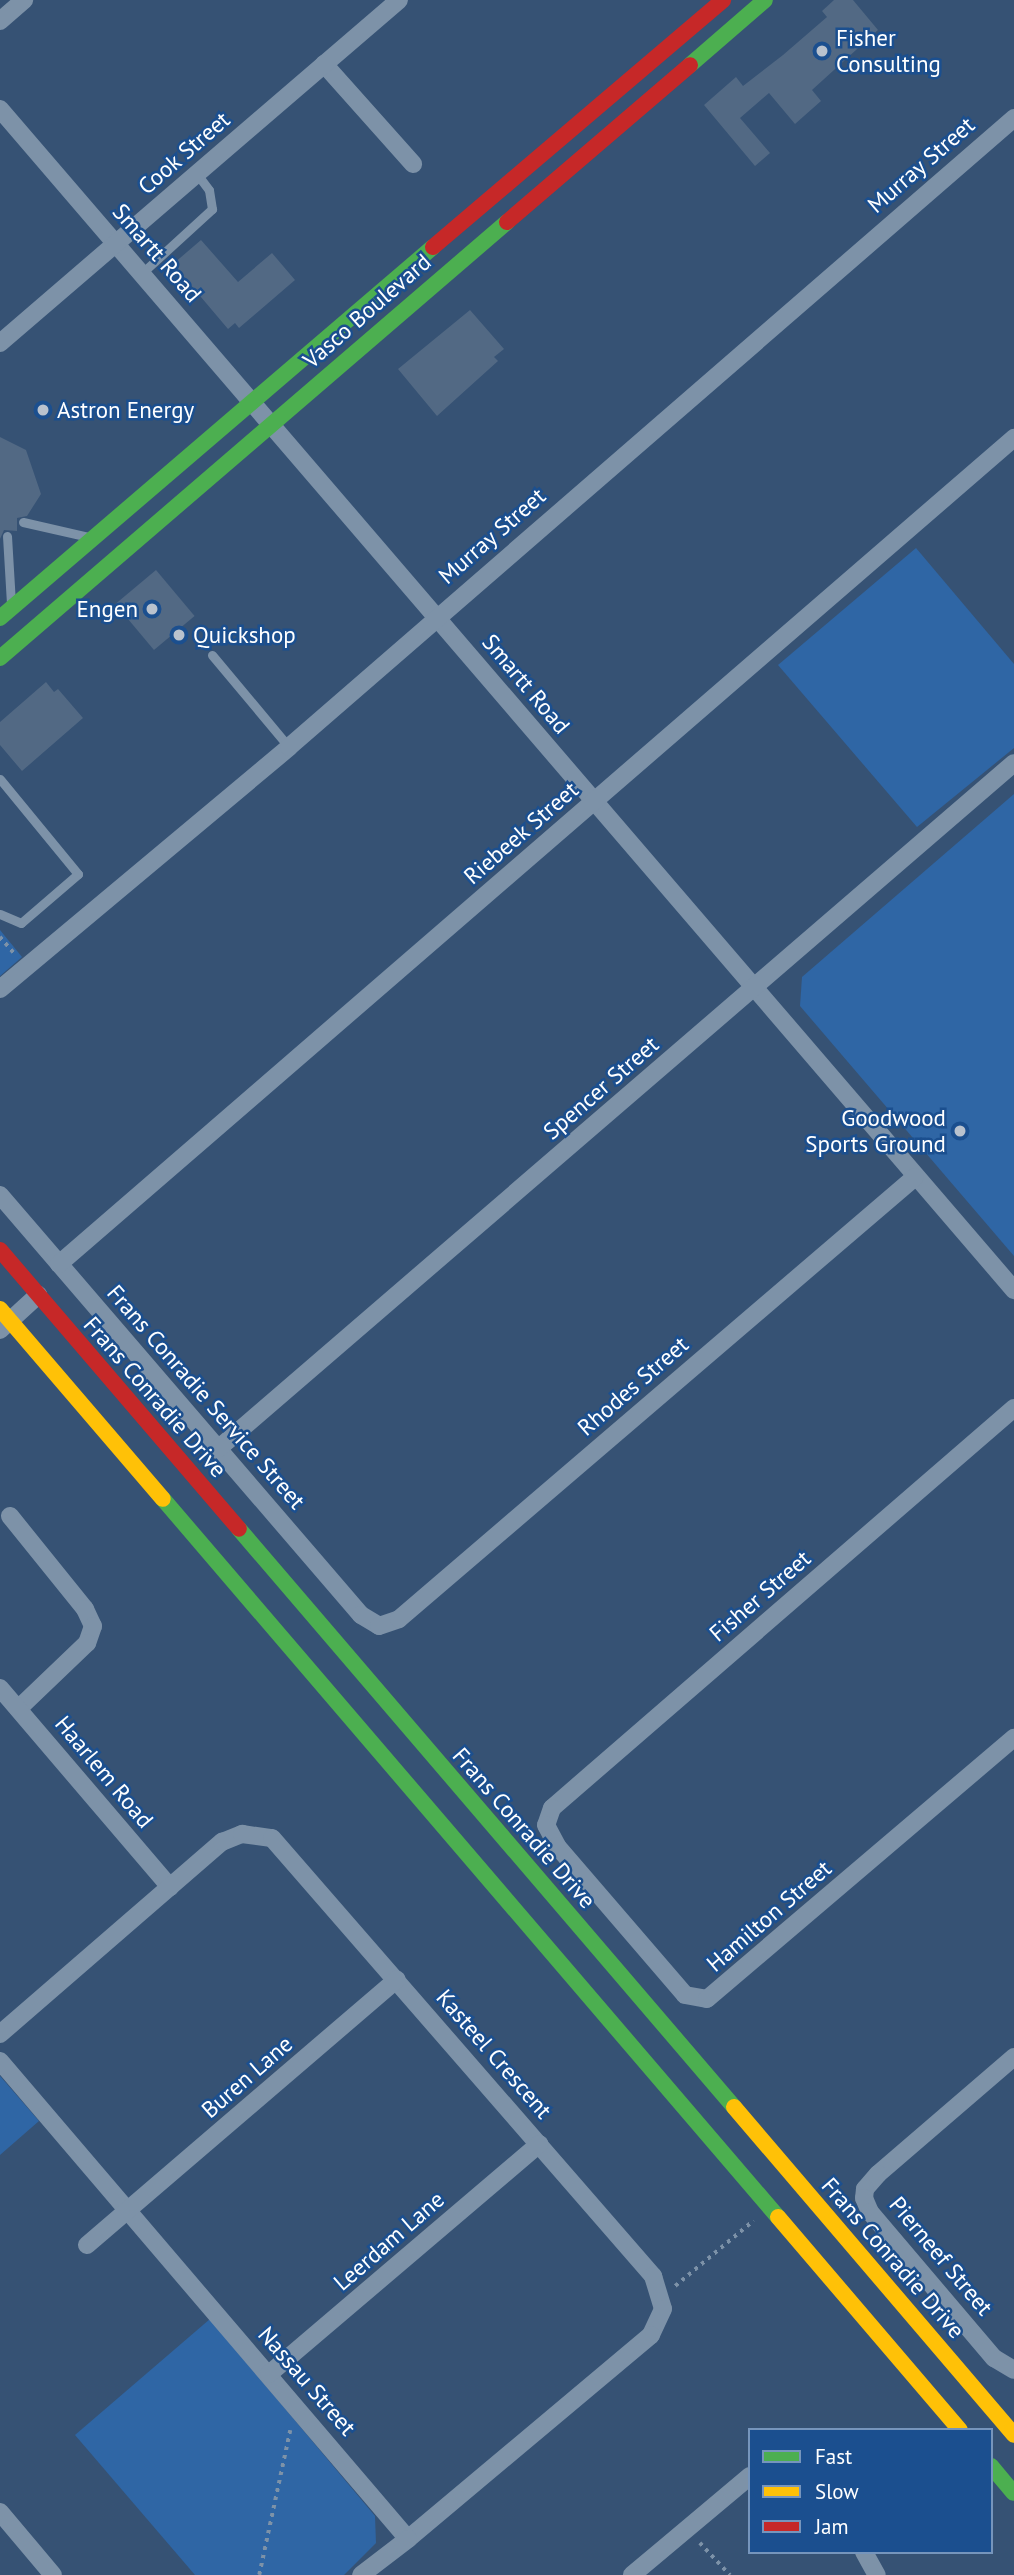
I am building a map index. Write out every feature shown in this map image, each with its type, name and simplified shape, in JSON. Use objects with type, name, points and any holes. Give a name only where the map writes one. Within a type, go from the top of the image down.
[{"type":"main road","name":"Vasco Boulevard","points":[[6,613],[723,0]]},
{"type":"main road","name":"Vasco Boulevard","points":[[0,658],[765,0]]},
{"type":"main road","name":"Frans Conradie Drive","points":[[0,1250],[1014,2435]]},
{"type":"main road","points":[[3,1320],[958,2428]]},
{"type":"main road","points":[[993,2468],[1014,2493]]},
{"type":"street","points":[[0,21],[24,0]]},
{"type":"street","name":"Cook Street","points":[[0,343],[399,0]]},
{"type":"street","points":[[324,64],[413,164]]},
{"type":"street","name":"Smartt Road","points":[[0,109],[1014,1290]]},
{"type":"street","name":"Murray Street","points":[[0,989],[289,747],[1014,118]]},
{"type":"street","name":"Riebeek Street","points":[[59,1264],[1014,438]]},
{"type":"street","name":"Spencer Street","points":[[219,1448],[1014,763]]},
{"type":"street","name":"Rhodes Street","points":[[379,1626],[399,1619],[915,1177]]},
{"type":"street","name":"Frans Conradie Service Street","points":[[0,1195],[361,1615],[379,1626]]},
{"type":"street","points":[[3,1320],[38,1295]]},
{"type":"street","name":"Fisher Street","points":[[546,1825],[545,1817],[552,1808],[1014,1408]]},
{"type":"street","points":[[10,1516],[85,1609],[93,1626],[87,1643],[18,1709]]},
{"type":"street","name":"Haarlem Road","points":[[0,1688],[170,1887]]},
{"type":"street","name":"Hamilton Street","points":[[546,1825],[556,1846],[685,1996],[707,1999],[1014,1738]]},
{"type":"street","name":"Kasteel Crescent","points":[[0,2034],[232,1837],[254,1833],[272,1838],[653,2276],[662,2294]]},
{"type":"street","name":"Buren Lane","points":[[129,2211],[397,1979]]},
{"type":"street","name":"Pierneef Street","points":[[1014,2057],[878,2174],[865,2189],[864,2198],[870,2212],[994,2358],[1014,2370]]},
{"type":"street","name":"Nassau Street","points":[[0,2061],[408,2539]]},
{"type":"street","name":"Leerdam Lane","points":[[269,2374],[539,2144]]},
{"type":"street","points":[[87,2245],[129,2211]]},
{"type":"street","points":[[360,2575],[408,2539],[651,2335],[661,2319],[662,2294]]},
{"type":"street","points":[[632,2575],[748,2478]]},
{"type":"street","points":[[0,2512],[53,2575]]},
{"type":"street","points":[[865,2554],[877,2575]]},
{"type":"lane","points":[[142,273],[212,209],[209,190],[197,174]]},
{"type":"lane","points":[[23,522],[95,539]]},
{"type":"lane","points":[[6,613],[7,536]]},
{"type":"lane","points":[[212,655],[289,747]]},
{"type":"lane","points":[[0,779],[78,874],[21,923],[0,914]]},
{"type":"path","points":[[662,2294],[753,2221]]},
{"type":"path","points":[[259,2575],[290,2420]]},
{"type":"path","points":[[687,2528],[730,2575]]},
{"type":"shaded area","points":[[916,548],[1014,664],[1014,748],[917,827],[778,665]]},
{"type":"shaded area","name":"Goodwood Sports Ground","points":[[1014,794],[1014,1256],[800,1006],[802,977]]},
{"type":"shaded area","points":[[0,930],[22,957],[0,976]]},
{"type":"shaded area","points":[[0,2076],[39,2121],[0,2155]]},
{"type":"shaded area","points":[[210,2319],[375,2516],[376,2543],[344,2575],[195,2575],[75,2435]]},
{"type":"building","points":[[834,0],[853,0],[878,30],[812,90],[821,101],[795,124],[769,93],[740,118],[770,153],[755,166],[704,105],[736,77],[743,86],[783,55],[827,17],[822,11]]},
{"type":"building","points":[[201,240],[238,282],[272,253],[295,280],[239,328],[235,323],[228,329],[173,264]]},
{"type":"building","points":[[470,310],[504,349],[494,357],[498,361],[437,416],[398,369]]},
{"type":"building","points":[[0,437],[26,450],[41,494],[27,516],[17,518],[17,531],[4,530],[0,539]]},
{"type":"building","points":[[156,570],[195,616],[154,650],[115,604]]},
{"type":"building","points":[[46,682],[54,692],[58,689],[83,718],[22,771],[0,745],[0,722]]},
{"type":"traffic: fast","points":[[690,65],[765,0]]},
{"type":"traffic: fast","points":[[0,658],[507,222]]},
{"type":"traffic: fast","points":[[0,618],[433,247]]},
{"type":"traffic: fast","points":[[163,1499],[778,2217]]},
{"type":"traffic: fast","points":[[239,1529],[734,2107]]},
{"type":"traffic: fast","points":[[993,2468],[1014,2493]]},
{"type":"traffic: slow","points":[[0,1309],[163,1499]]},
{"type":"traffic: slow","points":[[734,2107],[1014,2435]]},
{"type":"traffic: slow","points":[[778,2217],[958,2428]]},
{"type":"traffic: jam","points":[[433,247],[723,0]]},
{"type":"traffic: jam","points":[[507,222],[690,65]]},
{"type":"traffic: jam","points":[[0,1250],[239,1529]]},
{"type":"place","name":"Fisher Consulting","points":[[822,51]]},
{"type":"place","name":"Astron Energy","points":[[43,410]]},
{"type":"place","name":"Engen","points":[[152,609]]},
{"type":"place","name":"Quickshop","points":[[179,635]]},
{"type":"place","name":"Goodwood Sports Ground","points":[[960,1131]]}]
